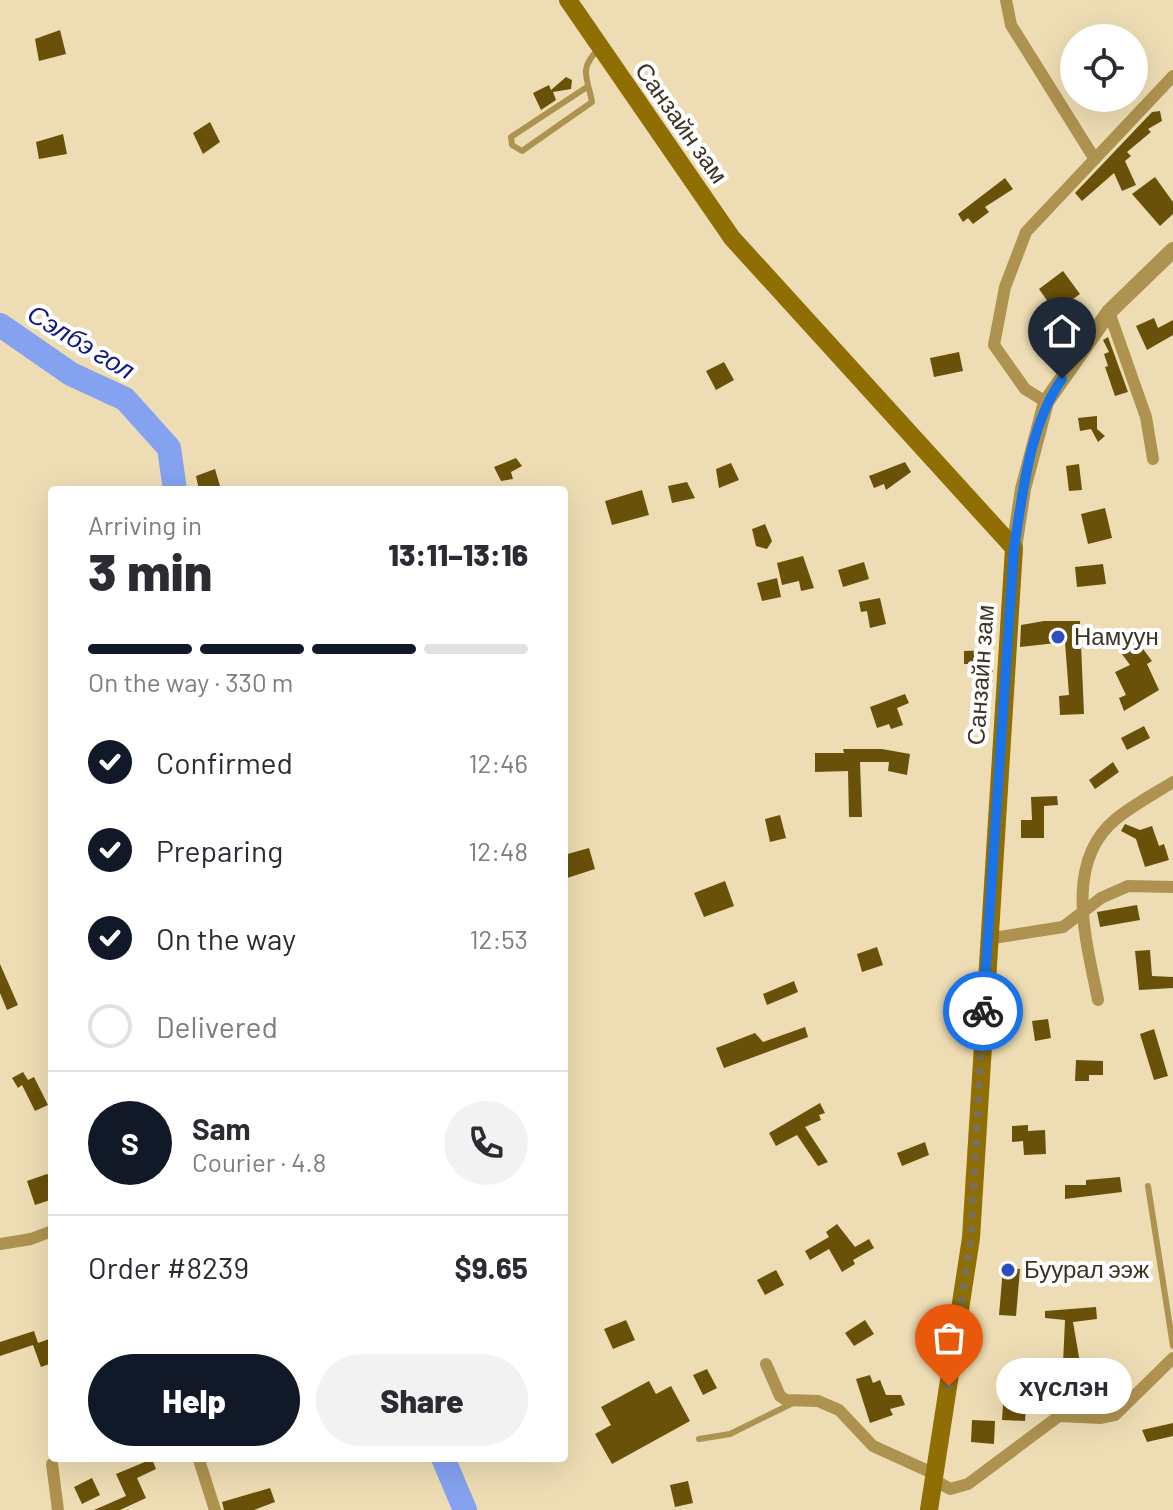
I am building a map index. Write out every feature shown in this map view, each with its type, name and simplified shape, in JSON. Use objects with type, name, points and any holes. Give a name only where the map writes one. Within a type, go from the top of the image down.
[{"type":"main road","name":"Санзайн зам","points":[[568,0],[732,238],[1014,548],[987,939],[971,1238],[929,1510]]},
{"type":"street","points":[[1006,0],[1011,25],[1094,158]]},
{"type":"street","points":[[1046,402],[1025,389],[994,345],[1005,287],[1026,232],[1173,76]]},
{"type":"street","points":[[1014,548],[1023,489],[1046,402],[1109,312],[1173,250]]},
{"type":"street","points":[[1109,312],[1146,417],[1153,459]]},
{"type":"street","points":[[1098,1000],[1081,916],[1089,851],[1114,821],[1173,782]]},
{"type":"street","points":[[987,939],[1063,927],[1101,898],[1128,886],[1173,887]]},
{"type":"street","points":[[0,1244],[48,1233]]},
{"type":"street","points":[[766,1364],[780,1396],[796,1402],[818,1401],[839,1410],[873,1446],[936,1478],[950,1489],[968,1484],[1059,1416],[1101,1418],[1115,1415],[1173,1358]]},
{"type":"street","points":[[200,1463],[215,1510]]},
{"type":"street","points":[[52,1464],[58,1510]]},
{"type":"lane","points":[[587,87],[511,137],[512,145],[522,151],[589,105],[592,98],[584,71],[588,60],[601,48]]},
{"type":"lane","points":[[1148,1186],[1173,1346]]},
{"type":"lane","points":[[699,1439],[730,1434],[796,1402]]},
{"type":"building","points":[[60,30],[66,54],[39,61],[35,39]]},
{"type":"building","points":[[566,77],[572,80],[571,89],[553,92],[556,100],[541,110],[533,93],[549,85],[551,90]]},
{"type":"building","points":[[1160,111],[1162,121],[1148,129],[1151,132],[1127,152],[1131,156],[1125,161],[1136,185],[1122,191],[1114,173],[1082,201],[1075,193],[1152,112]]},
{"type":"building","points":[[210,122],[220,142],[203,154],[193,133]]},
{"type":"building","points":[[63,134],[67,154],[39,159],[36,142]]},
{"type":"building","points":[[1155,177],[1173,202],[1173,214],[1160,226],[1132,194]]},
{"type":"building","points":[[1005,178],[1013,189],[985,207],[989,212],[973,224],[968,218],[963,222],[958,214]]},
{"type":"building","points":[[1063,271],[1080,294],[1055,312],[1039,289]]},
{"type":"building","points":[[1154,318],[1158,328],[1173,320],[1173,335],[1147,350],[1136,326]]},
{"type":"building","points":[[1108,337],[1128,392],[1115,396],[1105,367],[1108,366],[1104,354],[1109,352],[1103,340]]},
{"type":"building","points":[[959,352],[963,371],[934,377],[930,358]]},
{"type":"building","points":[[724,362],[734,380],[716,390],[706,371]]},
{"type":"building","points":[[1097,416],[1097,429],[1105,436],[1098,442],[1091,429],[1080,431],[1078,418]]},
{"type":"building","points":[[516,458],[522,466],[511,472],[513,479],[501,481],[494,467]]},
{"type":"building","points":[[905,462],[911,472],[886,490],[884,484],[874,488],[869,476]]},
{"type":"building","points":[[731,463],[739,480],[719,488],[716,469]]},
{"type":"building","points":[[1079,464],[1082,490],[1069,491],[1066,466]]},
{"type":"building","points":[[215,469],[220,486],[198,486],[196,476]]},
{"type":"building","points":[[687,482],[695,498],[672,503],[668,486]]},
{"type":"building","points":[[642,490],[649,515],[612,525],[605,501]]},
{"type":"building","points":[[1105,508],[1112,538],[1088,544],[1081,514]]},
{"type":"building","points":[[765,524],[772,541],[767,549],[756,546],[752,529]]},
{"type":"building","points":[[803,556],[814,588],[801,591],[799,581],[782,585],[777,563]]},
{"type":"building","points":[[864,562],[869,579],[843,587],[838,570]]},
{"type":"building","points":[[1103,564],[1106,584],[1077,587],[1075,567]]},
{"type":"building","points":[[777,578],[781,597],[762,601],[757,583]]},
{"type":"building","points":[[880,598],[886,624],[870,628],[867,611],[861,612],[859,602]]},
{"type":"building","points":[[1044,621],[1080,621],[1084,714],[1060,715],[1059,696],[1069,695],[1065,642],[1020,647],[1021,625]]},
{"type":"building","points":[[1135,638],[1152,661],[1147,664],[1159,690],[1124,711],[1119,698],[1126,695],[1115,672],[1130,665],[1119,650]]},
{"type":"building","points":[[993,650],[993,681],[980,681],[981,664],[964,664],[964,651]]},
{"type":"building","points":[[905,694],[909,703],[897,708],[903,725],[891,729],[889,724],[877,728],[870,707]]},
{"type":"building","points":[[1144,726],[1150,738],[1127,750],[1121,738]]},
{"type":"building","points":[[843,749],[882,749],[910,754],[907,775],[888,771],[889,762],[860,762],[862,817],[849,817],[848,771],[815,772],[815,753],[844,753]]},
{"type":"building","points":[[1113,762],[1119,772],[1095,789],[1089,780]]},
{"type":"building","points":[[1057,796],[1058,805],[1044,806],[1044,838],[1021,838],[1021,820],[1032,820],[1031,797]]},
{"type":"building","points":[[780,815],[786,838],[770,842],[765,819]]},
{"type":"building","points":[[1125,824],[1140,830],[1152,826],[1159,846],[1164,844],[1169,860],[1145,867],[1136,839],[1121,831]]},
{"type":"building","points":[[589,848],[595,869],[568,878],[568,854]]},
{"type":"building","points":[[725,881],[734,906],[704,917],[694,893]]},
{"type":"building","points":[[1137,905],[1140,920],[1100,927],[1097,912]]},
{"type":"building","points":[[877,947],[883,965],[862,972],[857,954]]},
{"type":"building","points":[[1150,950],[1152,976],[1173,977],[1173,988],[1139,990],[1135,951]]},
{"type":"building","points":[[0,964],[18,1005],[7,1010],[0,993]]},
{"type":"building","points":[[794,981],[798,992],[767,1005],[763,994]]},
{"type":"building","points":[[1048,1019],[1051,1038],[1035,1041],[1032,1021]]},
{"type":"building","points":[[805,1027],[808,1037],[724,1068],[716,1048],[755,1033],[763,1042]]},
{"type":"building","points":[[1154,1029],[1168,1076],[1154,1080],[1140,1034]]},
{"type":"building","points":[[1076,1060],[1103,1061],[1103,1075],[1089,1075],[1089,1081],[1075,1081]]},
{"type":"building","points":[[23,1072],[28,1080],[34,1077],[48,1105],[35,1111],[22,1085],[18,1088],[12,1078]]},
{"type":"building","points":[[820,1103],[825,1113],[819,1115],[821,1120],[805,1127],[828,1162],[818,1166],[797,1135],[776,1146],[769,1133]]},
{"type":"building","points":[[1028,1125],[1028,1131],[1045,1130],[1046,1154],[1024,1155],[1023,1141],[1012,1142],[1012,1126]]},
{"type":"building","points":[[925,1142],[929,1155],[902,1166],[897,1153]]},
{"type":"building","points":[[47,1174],[48,1201],[35,1205],[27,1181]]},
{"type":"building","points":[[1120,1177],[1122,1192],[1065,1199],[1065,1185],[1086,1185],[1086,1180]]},
{"type":"building","points":[[837,1224],[855,1247],[869,1239],[874,1248],[853,1260],[855,1264],[842,1272],[829,1249],[810,1260],[805,1251],[829,1237],[826,1232]]},
{"type":"building","points":[[1003,1268],[1020,1269],[1016,1316],[999,1315]]},
{"type":"building","points":[[776,1270],[784,1285],[765,1295],[757,1280]]},
{"type":"building","points":[[1096,1307],[1097,1319],[1073,1322],[1080,1363],[1063,1364],[1065,1320],[1045,1318],[1045,1311]]},
{"type":"building","points":[[626,1320],[635,1340],[613,1349],[604,1329]]},
{"type":"building","points":[[865,1320],[874,1334],[854,1346],[845,1333]]},
{"type":"building","points":[[34,1331],[38,1343],[48,1339],[48,1364],[41,1367],[33,1345],[0,1356],[0,1342]]},
{"type":"building","points":[[707,1369],[717,1388],[703,1395],[693,1375]]},
{"type":"building","points":[[870,1375],[873,1383],[880,1380],[886,1395],[901,1395],[905,1405],[890,1409],[893,1415],[870,1423],[856,1379]]},
{"type":"building","points":[[649,1381],[656,1394],[671,1386],[690,1421],[612,1464],[595,1434],[611,1425],[601,1407]]},
{"type":"building","points":[[1003,1404],[1026,1405],[1025,1421],[1002,1420]]},
{"type":"building","points":[[972,1420],[995,1421],[994,1444],[971,1442]]},
{"type":"building","points":[[1173,1423],[1173,1436],[1147,1442],[1142,1430]]},
{"type":"building","points":[[145,1462],[153,1462],[156,1469],[137,1478],[146,1498],[120,1510],[94,1510],[126,1496],[116,1474]]},
{"type":"building","points":[[92,1478],[100,1495],[82,1504],[74,1487]]},
{"type":"building","points":[[688,1481],[693,1503],[675,1507],[670,1485]]},
{"type":"building","points":[[270,1488],[275,1502],[254,1510],[224,1510],[222,1502]]},
{"type":"waterway","name":"Сэлбэ гол","points":[[0,325],[71,374],[125,399],[169,448],[174,486]]},
{"type":"waterway","name":"Сэлбэ гол","points":[[445,1462],[465,1510]]},
{"type":"way so far","points":[[949,1386],[971,1238],[983,1011]]},
{"type":"place","name":"Намуун","points":[[1058,637]]},
{"type":"place","name":"Буурал ээж","points":[[1008,1270]]},
{"type":"place","name":"хүслэн","points":[[949,1386]]},
{"type":"route","points":[[983,1011],[1014,548],[1023,489],[1046,402],[1062,379]]}]
